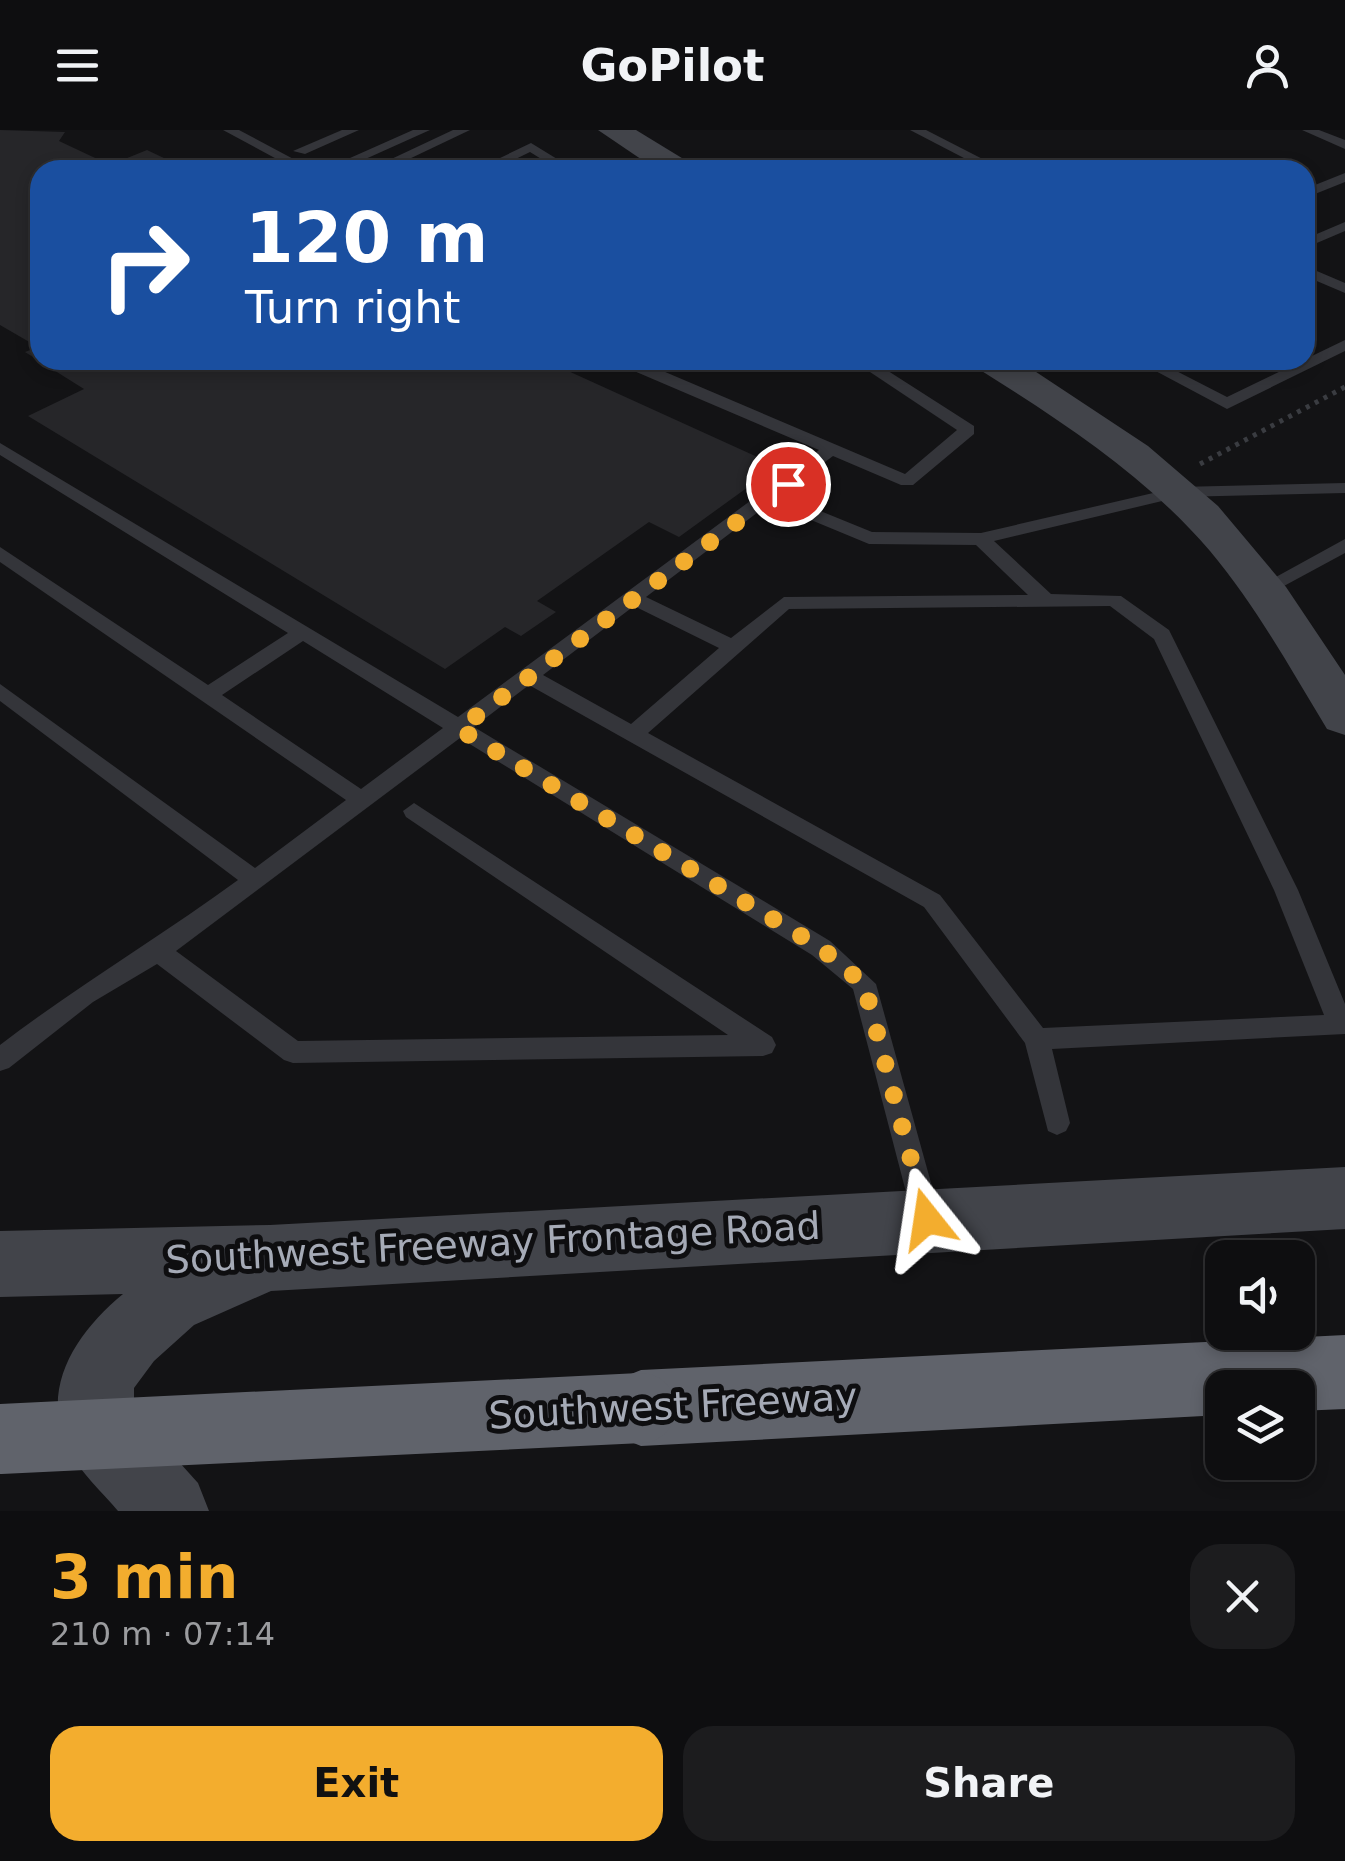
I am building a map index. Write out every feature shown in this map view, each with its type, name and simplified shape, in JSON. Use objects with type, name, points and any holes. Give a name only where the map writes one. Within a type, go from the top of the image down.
[{"type":"highway","name":"Southwest Freeway","points":[[0,1439],[1345,1372]]},
{"type":"main road","points":[[614,130],[663,160]]},
{"type":"main road","points":[[1006,370],[1186,480],[1264,588],[1343,710]]},
{"type":"main road","name":"Southwest Freeway Frontage Road","points":[[0,1264],[270,1258],[1345,1198]]},
{"type":"main road","points":[[170,1511],[97,1427],[96,1377],[128,1336],[169,1301],[270,1258]]},
{"type":"lane","points":[[229,130],[256,139],[291,160]]},
{"type":"lane","points":[[300,151],[353,130]]},
{"type":"lane","points":[[354,160],[424,130]]},
{"type":"lane","points":[[398,160],[464,130]]},
{"type":"lane","points":[[916,130],[978,160]]},
{"type":"lane","points":[[1308,130],[1345,146]]},
{"type":"lane","points":[[503,160],[531,147],[552,160]]},
{"type":"lane","points":[[1315,190],[1345,177]]},
{"type":"lane","points":[[1315,240],[1345,226]]},
{"type":"lane","points":[[1315,275],[1345,289]]},
{"type":"lane","points":[[1315,360],[1345,345]]},
{"type":"lane","points":[[646,370],[907,481],[968,430],[875,370]]},
{"type":"lane","points":[[1162,370],[1227,404],[1295,370]]},
{"type":"lane","points":[[0,448],[821,948],[864,984],[927,1219]]},
{"type":"lane","points":[[0,1060],[84,995],[158,951],[256,880],[832,448]]},
{"type":"lane","points":[[771,497],[869,538],[981,540],[1186,480],[1345,488]]},
{"type":"lane","points":[[981,540],[1045,600]]},
{"type":"lane","points":[[1264,588],[1345,546]]},
{"type":"lane","points":[[0,553],[361,800]]},
{"type":"lane","points":[[634,600],[733,647]]},
{"type":"lane","points":[[632,734],[784,603],[1114,600],[1162,634],[1286,890],[1341,1026],[1037,1039]]},
{"type":"lane","points":[[208,695],[303,632]]},
{"type":"lane","points":[[529,676],[932,900],[1037,1039],[1057,1123]]},
{"type":"lane","points":[[0,691],[256,880]]},
{"type":"lane","points":[[158,951],[292,1052],[763,1045],[414,811]]},
{"type":"path","points":[[1186,480],[1345,387]]},
{"type":"building","points":[[0,130],[65,132],[59,141],[99,160],[30,160],[30,342],[0,325]]},
{"type":"building","points":[[147,150],[168,160],[122,160]]},
{"type":"building","points":[[54,370],[566,370],[777,466],[679,537],[649,522],[537,601],[556,612],[521,636],[505,627],[445,669],[28,416],[84,389]]},
{"type":"route","points":[[788,484],[459,729],[821,948],[864,984],[927,1219]]}]
